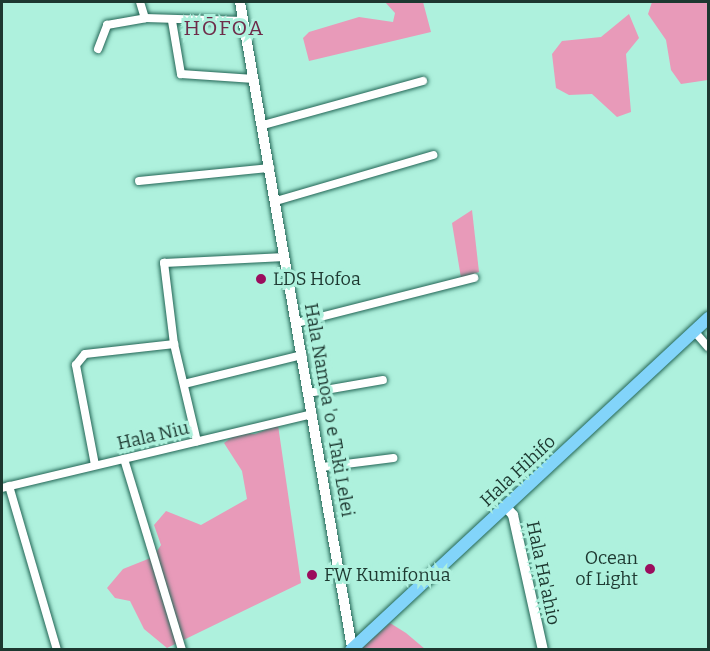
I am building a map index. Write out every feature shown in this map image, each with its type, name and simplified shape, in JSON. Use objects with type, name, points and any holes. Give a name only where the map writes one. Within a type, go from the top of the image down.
[{"type":"main road","name":"Hala Hihifo","points":[[352,649],[708,318]]},
{"type":"street","points":[[140,2],[145,18]]},
{"type":"street","name":"Hala Namoa 'o e Taki Lelei","points":[[240,2],[352,649]]},
{"type":"street","points":[[98,49],[107,26],[145,18],[172,21],[243,21]]},
{"type":"street","points":[[172,21],[181,74],[255,79]]},
{"type":"street","points":[[263,125],[423,81]]},
{"type":"street","points":[[276,201],[433,155]]},
{"type":"street","points":[[139,181],[270,168]]},
{"type":"street","points":[[197,441],[174,344],[164,263],[285,257]]},
{"type":"street","points":[[297,323],[474,278]]},
{"type":"street","points":[[694,332],[708,347]]},
{"type":"street","points":[[95,465],[78,358],[174,344]]},
{"type":"street","points":[[184,384],[302,355]]},
{"type":"street","points":[[308,393],[383,380]]},
{"type":"street","name":"Hala Niu","points":[[5,487],[312,414]]},
{"type":"street","points":[[322,467],[393,458]]},
{"type":"street","points":[[124,459],[182,650]]},
{"type":"street","points":[[5,487],[57,650]]},
{"type":"street","name":"Hala Ha'ahio","points":[[506,507],[513,515],[543,650]]},
{"type":"shaded area","points":[[385,2],[423,2],[431,32],[309,61],[303,38],[309,32],[359,17],[393,22],[395,13]]},
{"type":"shaded area","points":[[652,2],[708,2],[708,80],[681,84],[671,70],[666,40],[648,14]]},
{"type":"shaded area","points":[[629,14],[639,38],[626,54],[631,112],[617,117],[592,94],[569,95],[556,88],[552,54],[562,41],[601,37]]},
{"type":"shaded area","points":[[472,210],[479,272],[461,278],[452,223]]},
{"type":"shaded area","points":[[278,425],[301,583],[167,648],[144,629],[130,601],[115,598],[107,588],[123,569],[153,557],[161,545],[154,525],[166,511],[201,525],[247,499],[242,471],[224,443],[238,433],[255,434]]},
{"type":"shaded area","points":[[390,623],[406,633],[425,649],[361,649]]},
{"type":"place","name":"LDS Hofoa","points":[[261,279]]},
{"type":"place","name":"Ocean of Light","points":[[650,569]]},
{"type":"place","name":"FW Kumifonua","points":[[312,575]]},
{"type":"district","name":"HŌFOA","points":[[224,28]]}]
